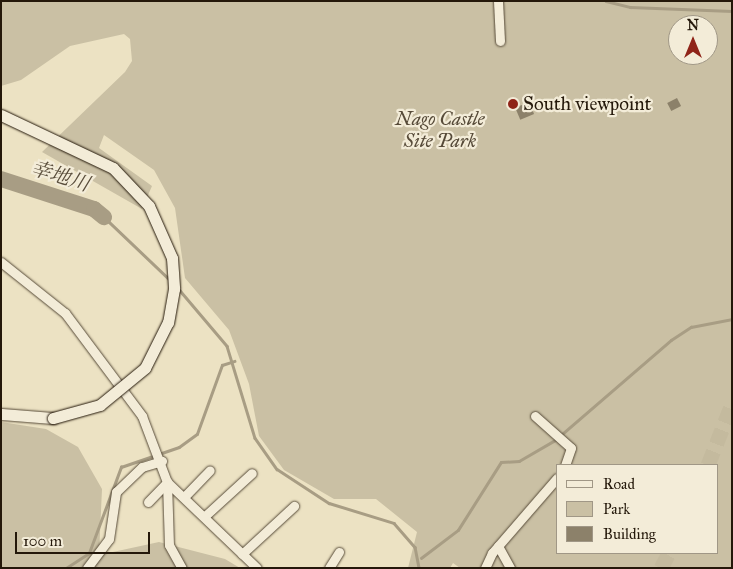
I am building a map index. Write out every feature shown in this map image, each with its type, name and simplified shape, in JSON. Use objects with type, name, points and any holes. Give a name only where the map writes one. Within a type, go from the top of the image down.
[{"type":"main road","points":[[1,115],[113,168],[149,206],[172,258],[174,289],[168,322],[145,368],[109,400],[53,418],[1,414]]},
{"type":"street","points":[[498,1],[500,41]]},
{"type":"street","points":[[1,262],[65,313],[142,416],[161,460],[167,482],[168,545],[182,568]]},
{"type":"street","points":[[535,416],[571,448],[565,464]]},
{"type":"street","points":[[88,568],[109,539],[116,492],[142,467],[161,460]]},
{"type":"street","points":[[184,497],[210,470]]},
{"type":"street","points":[[206,515],[252,473]]},
{"type":"street","points":[[485,568],[498,546],[556,479]]},
{"type":"street","points":[[167,482],[206,515],[257,568]]},
{"type":"street","points":[[148,502],[167,482]]},
{"type":"street","points":[[242,554],[294,506]]},
{"type":"street","points":[[498,546],[510,568]]},
{"type":"street","points":[[329,568],[339,552]]},
{"type":"street","points":[[174,568],[176,557]]},
{"type":"green space","name":"Nago Castle Site Park","points":[[1,1],[732,1],[732,568],[460,568],[453,563],[450,568],[408,568],[417,532],[376,499],[334,499],[284,470],[259,436],[249,384],[229,330],[185,278],[175,208],[154,170],[104,135],[99,148],[152,186],[142,209],[42,152],[125,72],[132,61],[130,39],[124,34],[70,46],[21,80],[1,86]]},
{"type":"green space","points":[[1,422],[46,429],[78,447],[102,489],[99,555],[159,542],[225,559],[240,568],[1,568]]},
{"type":"building","points":[[677,98],[681,106],[671,111],[667,103]]},
{"type":"building","points":[[529,102],[534,114],[520,120],[515,108]]},
{"type":"waterway","points":[[606,1],[630,7],[732,11]]},
{"type":"waterway","name":"幸地川","points":[[1,179],[94,209],[104,217]]},
{"type":"waterway","points":[[104,217],[169,279]]},
{"type":"waterway","points":[[178,288],[227,346],[255,438],[277,469],[329,503],[394,523],[415,547],[419,568]]},
{"type":"waterway","points":[[561,435],[671,340],[691,327],[732,319]]},
{"type":"waterway","points":[[66,568],[89,553],[121,467],[179,447],[197,434],[222,365],[234,361]]},
{"type":"waterway","points":[[421,558],[458,530],[501,462],[519,461],[557,439]]},
{"type":"tunnel","points":[[708,464],[732,404]]},
{"type":"tunnel","points":[[661,568],[668,554]]},
{"type":"place","name":"South viewpoint","points":[[513,104]]}]
